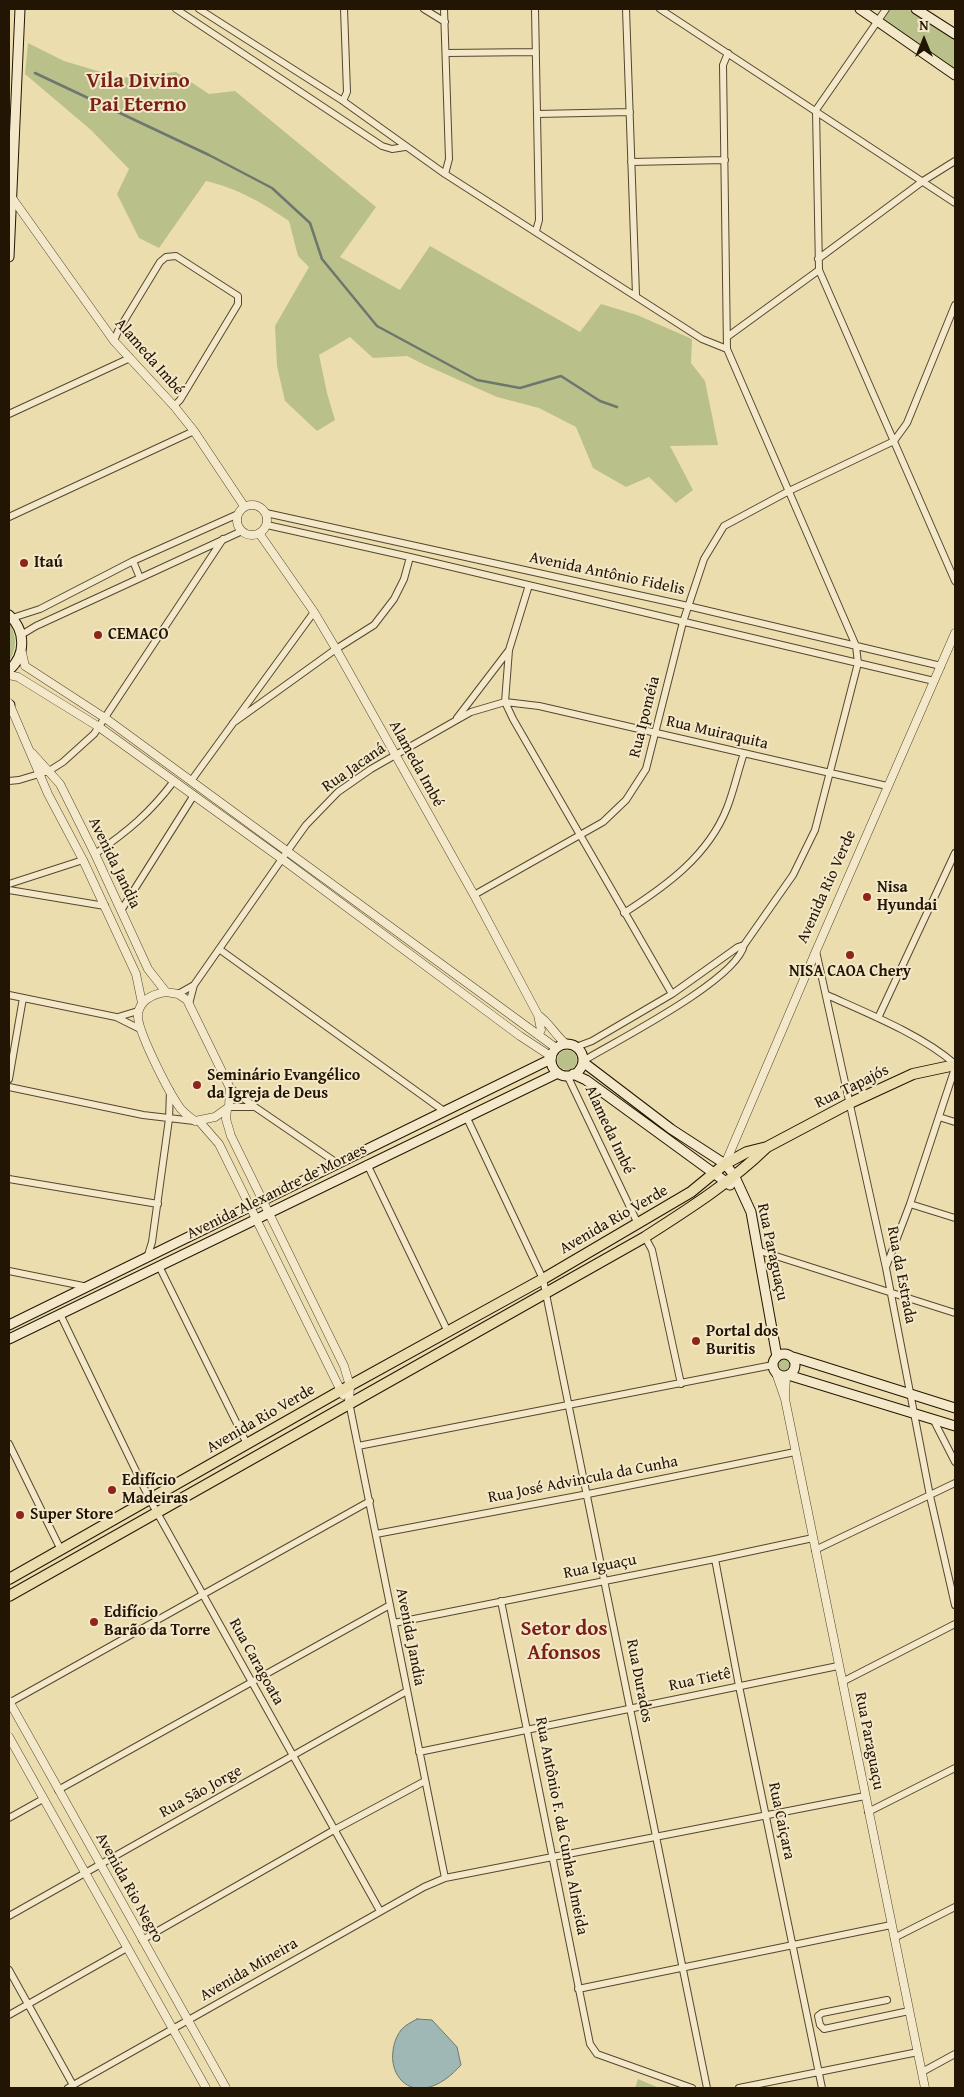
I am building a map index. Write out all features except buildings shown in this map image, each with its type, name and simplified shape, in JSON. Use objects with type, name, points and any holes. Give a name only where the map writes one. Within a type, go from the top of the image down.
[{"type":"main road","points":[[9,257],[10,195],[20,9]]},
{"type":"main road","points":[[860,9],[955,75]]},
{"type":"main road","points":[[916,9],[955,34]]},
{"type":"main road","points":[[9,670],[17,663],[22,653],[22,635],[11,616]]},
{"type":"main road","points":[[566,1074],[578,1072],[583,1062],[582,1053],[576,1046],[566,1044],[556,1048],[552,1064],[566,1074],[586,1080],[714,1172],[730,1178]]},
{"type":"main road","name":"Avenida Alexandre de Moraes","points":[[9,1325],[552,1058]]},
{"type":"main road","points":[[583,1062],[670,1129],[725,1164],[730,1178]]},
{"type":"main road","name":"Rua Tapajós","points":[[725,1164],[747,1152],[767,1147],[850,1103],[913,1074],[955,1065]]},
{"type":"main road","name":"Avenida Alexandre de Moraes","points":[[9,1339],[466,1116],[566,1074]]},
{"type":"main road","name":"Rua Tapajós","points":[[730,1178],[752,1162],[767,1147]]},
{"type":"main road","name":"Avenida Rio Verde","points":[[9,1579],[340,1391],[544,1279],[691,1192],[725,1164]]},
{"type":"main road","name":"Avenida Rio Verde","points":[[9,1596],[349,1402],[546,1294],[696,1205],[730,1178]]},
{"type":"main road","name":"Rua Paraguaçu","points":[[730,1178],[743,1193],[750,1212],[776,1359]]},
{"type":"main road","points":[[955,1408],[787,1354],[776,1359],[787,1376],[955,1426]]},
{"type":"main road","points":[[787,1376],[795,1367],[793,1357]]},
{"type":"street","points":[[176,9],[382,146],[392,149],[405,147]]},
{"type":"street","points":[[199,9],[342,101],[445,174],[702,339],[727,349]]},
{"type":"street","points":[[342,101],[347,92],[344,9]]},
{"type":"street","points":[[424,9],[445,22]]},
{"type":"street","points":[[444,9],[449,159],[445,174]]},
{"type":"street","points":[[535,9],[539,220],[536,231]]},
{"type":"street","points":[[626,9],[636,295]]},
{"type":"street","points":[[660,9],[955,203]]},
{"type":"street","points":[[886,9],[816,110],[819,270],[955,581]]},
{"type":"street","points":[[446,53],[536,52]]},
{"type":"street","points":[[583,1062],[698,993],[721,976],[743,951],[744,945],[793,875],[815,830],[858,663],[856,646],[727,349],[723,65],[728,52]]},
{"type":"street","points":[[537,114],[630,112]]},
{"type":"street","points":[[631,162],[725,160]]},
{"type":"street","points":[[818,260],[923,181],[955,161]]},
{"type":"street","name":"Alameda Imbé","points":[[10,195],[114,341],[194,430],[244,506]]},
{"type":"street","name":"Alameda Imbé","points":[[10,210],[32,228]]},
{"type":"street","points":[[114,341],[122,323],[160,262],[166,258],[176,256],[236,294],[239,298],[238,304],[180,400],[174,406]]},
{"type":"street","points":[[727,337],[819,270]]},
{"type":"street","points":[[789,491],[894,441],[907,423],[955,305]]},
{"type":"street","points":[[9,414],[130,358]]},
{"type":"street","points":[[9,517],[194,430]]},
{"type":"street","name":"Rua Ipoméia","points":[[474,894],[603,822],[626,800],[646,769],[683,622],[704,559],[724,526],[789,491]]},
{"type":"street","points":[[11,616],[40,610],[133,561],[236,515],[244,506],[253,505],[261,508],[266,513],[267,525],[260,532],[251,534],[242,531],[223,539],[36,626],[22,635]]},
{"type":"street","name":"Avenida Antônio Fidelis","points":[[266,513],[688,606],[941,666]]},
{"type":"street","points":[[236,515],[237,522],[242,531]]},
{"type":"street","name":"Avenida Antônio Fidelis","points":[[267,525],[934,681]]},
{"type":"street","name":"Alameda Imbé","points":[[260,532],[314,612],[336,649],[474,894],[538,1015],[541,1030],[538,1035]]},
{"type":"street","points":[[9,781],[49,771],[63,762],[99,727],[223,539]]},
{"type":"street","points":[[233,723],[336,649],[374,625],[398,593],[410,557]]},
{"type":"street","points":[[133,561],[140,578]]},
{"type":"street","name":"Rua Jacaná","points":[[189,1004],[194,985],[306,826],[338,792],[371,769],[455,720],[509,650],[529,585]]},
{"type":"street","points":[[191,781],[314,612]]},
{"type":"street","name":"Avenida Rio Verde","points":[[725,1164],[887,786],[955,633]]},
{"type":"street","points":[[509,650],[506,702],[512,720],[672,994]]},
{"type":"street","points":[[22,653],[25,666],[105,718],[556,1048]]},
{"type":"street","points":[[9,675],[18,677],[99,727],[552,1058]]},
{"type":"street","points":[[39,690],[35,681],[44,679]]},
{"type":"street","name":"Rua Muiraquita","points":[[455,720],[471,712],[506,702],[539,706],[887,786]]},
{"type":"street","name":"Avenida Jandia","points":[[9,704],[39,775],[83,860],[136,974],[142,1003]]},
{"type":"street","name":"Avenida Jandia","points":[[30,751],[60,784],[96,854],[148,969],[166,992]]},
{"type":"street","points":[[624,913],[664,887],[699,853],[715,831],[727,809],[744,753]]},
{"type":"street","points":[[96,854],[130,830],[157,803],[174,781]]},
{"type":"street","points":[[122,909],[194,795]]},
{"type":"street","points":[[878,1018],[955,853]]},
{"type":"street","points":[[9,884],[83,860]]},
{"type":"street","points":[[9,890],[104,906]]},
{"type":"street","points":[[576,1046],[592,1041],[672,994],[738,947],[744,945]]},
{"type":"street","points":[[219,950],[444,1111]]},
{"type":"street","name":"Rua da Estrada","points":[[816,951],[886,1268],[930,1496],[955,1605]]},
{"type":"street","name":"Rua Jacaná","points":[[178,994],[194,985]]},
{"type":"street","points":[[116,1017],[138,1011],[142,1003],[149,997],[166,992],[178,994],[189,1004],[230,1088],[336,1163]]},
{"type":"street","points":[[9,995],[116,1017],[140,1028]]},
{"type":"street","points":[[826,995],[878,1018],[944,1054],[955,1065],[910,1204],[886,1268]]},
{"type":"street","points":[[9,1079],[23,998]]},
{"type":"street","name":"Avenida Jandia","points":[[138,1011],[140,1028],[170,1090],[184,1113],[197,1121],[219,1144],[340,1391],[349,1402]]},
{"type":"street","name":"Alameda Imbé","points":[[538,1015],[543,1018],[557,1037],[566,1044]]},
{"type":"street","name":"Alameda Imbé","points":[[566,1074],[638,1224]]},
{"type":"street","points":[[9,1087],[169,1119],[197,1121],[215,1117],[228,1108],[255,1107]]},
{"type":"street","name":"Avenida Jandia","points":[[230,1088],[226,1119],[231,1136],[344,1366],[350,1386],[349,1402],[445,1878]]},
{"type":"street","points":[[148,1256],[158,1204],[169,1119],[170,1090]]},
{"type":"street","name":"Rua Durados","points":[[466,1116],[544,1279],[708,2088]]},
{"type":"street","points":[[939,1117],[955,1122]]},
{"type":"street","points":[[367,1164],[448,1332]]},
{"type":"street","points":[[9,1179],[158,1204]]},
{"type":"street","points":[[910,1204],[955,1218]]},
{"type":"street","points":[[644,1236],[652,1250],[681,1384]]},
{"type":"street","points":[[757,1250],[955,1313]]},
{"type":"street","points":[[159,1266],[247,1444]]},
{"type":"street","points":[[9,1271],[88,1286]]},
{"type":"street","name":"Rua Caragoata","points":[[60,1314],[156,1512],[380,1911]]},
{"type":"street","points":[[358,1446],[681,1384],[776,1359]]},
{"type":"street","name":"Rua Paraguaçu","points":[[776,1359],[925,2088]]},
{"type":"street","name":"Rua Paraguaçu","points":[[785,1399],[787,1376]]},
{"type":"street","points":[[933,1419],[955,1462]]},
{"type":"street","points":[[9,1444],[61,1550]]},
{"type":"street","name":"Rua José Advincula da Cunha","points":[[376,1534],[795,1452]]},
{"type":"street","points":[[815,1550],[955,1483]]},
{"type":"street","points":[[9,1702],[370,1501]]},
{"type":"street","name":"Rua Iguaçu","points":[[394,1623],[812,1538]]},
{"type":"street","name":"Rua Caiçara","points":[[715,1559],[739,1686],[822,2088]]},
{"type":"street","name":"Rua Antônio F. da Cunha Almeida","points":[[501,1601],[554,1857],[590,2044],[597,2054],[692,2088]]},
{"type":"street","points":[[58,1790],[390,1605]]},
{"type":"street","points":[[842,1682],[955,1624]]},
{"type":"street","name":"Rua Tietê","points":[[420,1752],[838,1666]]},
{"type":"street","name":"Rua São Jorge","points":[[9,1916],[407,1691]]},
{"type":"street","name":"Avenida Rio Negro","points":[[9,1702],[226,2088]]},
{"type":"street","name":"Avenida Rio Negro","points":[[9,1737],[206,2088]]},
{"type":"street","points":[[868,1812],[955,1768]]},
{"type":"street","points":[[142,1940],[334,1830],[426,1781]]},
{"type":"street","name":"Avenida Mineira","points":[[71,2087],[380,1911],[445,1878],[864,1796]]},
{"type":"street","points":[[9,1818],[43,1799]]},
{"type":"street","points":[[894,1938],[955,1907]]},
{"type":"street","points":[[578,1989],[891,1925]]},
{"type":"street","points":[[9,2015],[126,1948]]},
{"type":"street","points":[[9,1970],[71,2087]]},
{"type":"street","points":[[887,2000],[822,2013],[818,2016],[820,2025],[824,2028],[909,2011]]},
{"type":"street","points":[[739,2088],[918,2052]]},
{"type":"street","points":[[922,2072],[955,2054]]},
{"type":"green space","points":[[890,9],[907,9],[955,40],[955,71],[883,19]]},
{"type":"green space","points":[[28,43],[64,61],[121,78],[176,72],[209,94],[235,91],[376,207],[340,257],[400,290],[430,246],[580,332],[601,304],[637,315],[692,339],[691,363],[705,381],[718,445],[670,446],[693,490],[676,503],[649,477],[626,487],[593,468],[576,427],[539,408],[497,397],[407,356],[373,358],[350,337],[319,355],[335,420],[317,431],[285,401],[277,366],[275,326],[309,267],[298,256],[289,221],[249,197],[206,181],[159,248],[139,238],[117,194],[129,169],[91,130],[25,74]]},
{"type":"green space","points":[[9,623],[14,633],[15,642],[9,661]]},
{"type":"green space","points":[[567,1050],[574,1053],[577,1060],[574,1067],[567,1070],[560,1067],[557,1060],[560,1053]]},
{"type":"green space","points":[[781,1358],[787,1358],[791,1365],[787,1372],[781,1372],[777,1368],[777,1362]]},
{"type":"green space","points":[[638,2079],[659,2088],[635,2088]]},
{"type":"water","points":[[417,2019],[432,2020],[457,2047],[461,2065],[445,2080],[426,2088],[411,2087],[405,2083],[396,2073],[394,2066],[393,2051],[399,2033],[404,2027]]},
{"type":"waterway","points":[[35,73],[209,155],[272,188],[310,223],[322,259],[377,326],[477,380],[520,388],[561,376],[600,401],[617,407]]},
{"type":"place","name":"Itaú","points":[[24,563]]},
{"type":"place","name":"CEMACO","points":[[98,635]]},
{"type":"place","name":"Nisa Hyundai","points":[[867,897]]},
{"type":"place","name":"NISA CAOA Chery","points":[[850,955]]},
{"type":"place","name":"Seminário Evangélico da Igreja de Deus","points":[[197,1085]]},
{"type":"place","name":"Portal dos Buritis","points":[[696,1341]]},
{"type":"place","name":"Edifício Madeiras","points":[[112,1490]]},
{"type":"place","name":"Super Store","points":[[20,1515]]},
{"type":"place","name":"Edifício Barão da Torre","points":[[94,1622]]},
{"type":"district","name":"Vila Divino Pai Eterno","points":[[138,94]]},
{"type":"district","name":"Setor dos Afonsos","points":[[564,1642]]}]
